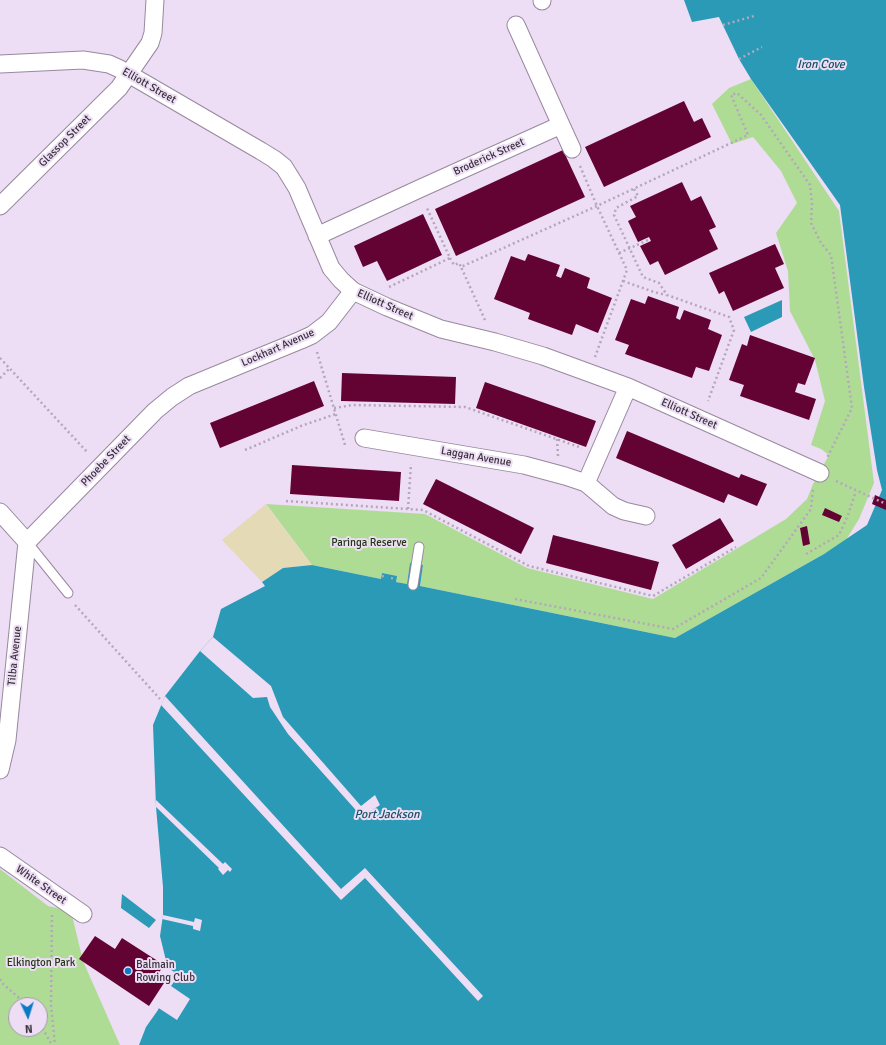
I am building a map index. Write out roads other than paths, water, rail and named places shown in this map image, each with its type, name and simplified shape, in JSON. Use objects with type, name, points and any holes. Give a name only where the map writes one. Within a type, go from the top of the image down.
[{"type":"street","name":"Glassop Street","points":[[0,206],[119,88],[150,43],[153,33],[156,0]]},
{"type":"street","points":[[516,25],[572,149]]},
{"type":"street","name":"Elliott Street","points":[[0,64],[83,60],[109,64],[261,151],[279,163],[297,188],[331,268],[341,280],[360,294],[441,329],[495,342],[590,372],[628,387],[820,473]]},
{"type":"street","name":"Broderick Street","points":[[318,236],[561,125]]},
{"type":"street","name":"Lockhart Avenue","points":[[189,386],[312,335],[360,294]]},
{"type":"street","name":"Phoebe Street","points":[[27,542],[155,411],[172,397],[189,386]]},
{"type":"street","points":[[586,484],[628,387]]},
{"type":"street","name":"Laggan Avenue","points":[[364,438],[524,466],[565,476],[586,484],[613,506],[624,511],[646,516]]},
{"type":"street","points":[[0,512],[27,542]]},
{"type":"street","name":"Tilba Avenue","points":[[0,770],[7,740],[27,542]]},
{"type":"street","name":"White Street","points":[[0,856],[83,914]]},
{"type":"lane","points":[[27,542],[68,593]]},
{"type":"lane","points":[[413,585],[419,547]]},
{"type":"water","name":"Port Jackson","points":[[684,0],[886,0],[886,1045],[139,1045],[146,1027],[158,1010],[171,981],[160,936],[163,915],[163,887],[156,807],[153,725],[165,696],[200,651],[213,637],[221,609],[265,586],[262,582],[283,568],[312,565],[381,579],[382,573],[397,576],[396,582],[407,584],[410,563],[423,565],[420,586],[675,638],[824,554],[867,525],[882,490],[877,470],[864,387],[840,205],[751,79],[739,59],[719,17],[692,22]]},
{"type":"water","points":[[782,300],[782,317],[751,332],[744,317]]},
{"type":"water","points":[[122,894],[156,920],[149,928],[121,908]]},
{"type":"place","name":"Balmain Rowing Club","points":[[128,971]]},
{"type":"water label","name":"Iron Cove","points":[[821,65]]},
{"type":"park label","name":"Paringa Reserve","points":[[369,543]]},
{"type":"park label","name":"Elkington Park","points":[[41,963]]}]
